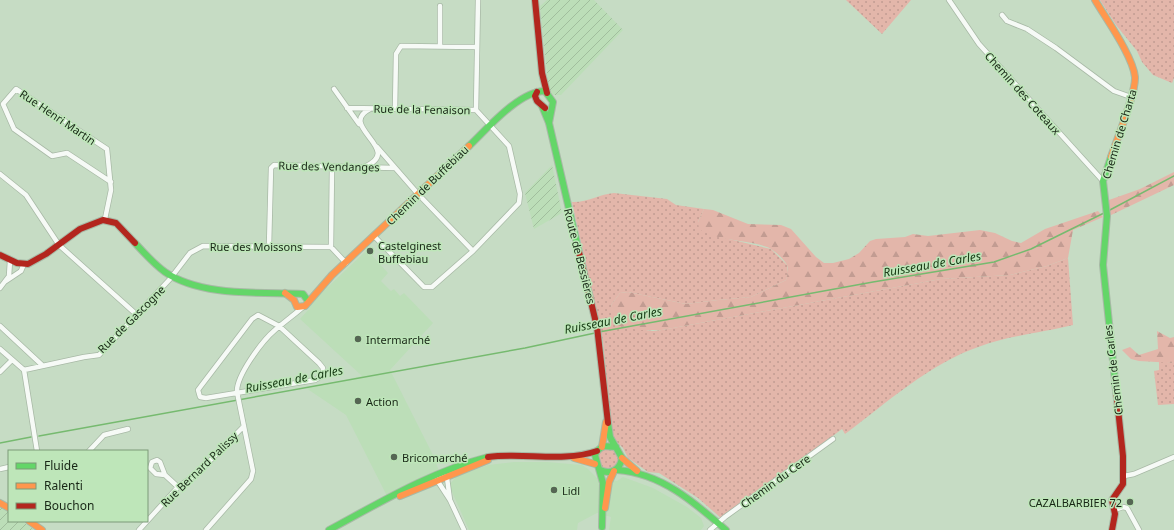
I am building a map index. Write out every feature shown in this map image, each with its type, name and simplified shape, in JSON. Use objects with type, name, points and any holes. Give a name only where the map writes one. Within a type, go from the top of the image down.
[{"type":"street","points":[[476,110],[478,0]]},
{"type":"street","name":"Route de Bessières","points":[[535,0],[542,73],[547,93],[554,101],[549,123]]},
{"type":"street","name":"Chemin des Coteaux","points":[[949,0],[979,44],[1103,181]]},
{"type":"street","name":"Chemin de Charta","points":[[1095,0],[1132,63],[1135,78],[1131,97],[1103,181],[1104,206]]},
{"type":"street","points":[[440,6],[440,46]]},
{"type":"street","points":[[1002,15],[1007,21],[1027,29],[1056,48],[1114,90],[1131,97]]},
{"type":"street","points":[[395,109],[396,54],[398,48],[401,46],[477,47]]},
{"type":"street","name":"Route de Bessières","points":[[542,73],[536,96],[537,101],[542,106],[549,123],[597,327],[610,437],[620,452],[622,458]]},
{"type":"street","name":"Rue Henri Martin","points":[[105,219],[112,190],[107,149],[16,89],[3,104],[14,129],[52,156],[67,153],[111,182]]},
{"type":"street","points":[[334,89],[361,127],[394,168],[473,251],[429,288],[419,283],[374,236]]},
{"type":"street","points":[[538,91],[543,90],[547,93]]},
{"type":"street","name":"Chemin de Buffebiau","points":[[303,307],[319,288],[490,125],[520,101],[538,91]]},
{"type":"street","points":[[520,101],[537,101]]},
{"type":"street","points":[[542,106],[546,109],[552,108]]},
{"type":"street","name":"Rue de la Fenaison","points":[[347,108],[476,110],[509,146],[520,199],[517,206],[473,251]]},
{"type":"street","points":[[361,127],[360,122],[362,115],[372,108]]},
{"type":"street","points":[[362,167],[368,165],[376,158],[377,147]]},
{"type":"street","name":"Rue des Vendanges","points":[[269,246],[271,168],[274,165],[394,168]]},
{"type":"street","points":[[332,167],[331,247],[346,263]]},
{"type":"street","points":[[0,174],[26,195],[60,245],[137,315]]},
{"type":"street","name":"Chemin de Carles","points":[[1104,206],[1107,216],[1103,265],[1105,296],[1124,476],[1121,488],[1112,500],[1115,519],[1112,530]]},
{"type":"street","points":[[0,255],[10,261],[24,264],[38,259],[92,223],[105,219]]},
{"type":"street","name":"Chemin de Buffebiau","points":[[105,219],[112,220],[118,225],[172,277],[203,286],[234,290],[302,294],[319,288]]},
{"type":"street","name":"Rue des Moissons","points":[[172,277],[190,253],[203,246],[331,247]]},
{"type":"street","points":[[0,288],[9,276],[10,261]]},
{"type":"street","points":[[6,281],[21,271],[24,264]]},
{"type":"street","name":"Rue de Gascogne","points":[[24,370],[42,365],[99,355],[172,277]]},
{"type":"street","points":[[285,293],[295,303],[303,307]]},
{"type":"street","points":[[294,312],[295,303],[302,294],[308,301]]},
{"type":"street","points":[[206,530],[251,479],[252,471],[237,392],[240,378],[253,358],[279,326],[294,312],[303,307]]},
{"type":"street","points":[[254,316],[262,316],[279,326],[319,363],[323,368],[323,375],[315,380],[202,398],[200,397],[198,390],[254,316]]},
{"type":"street","points":[[0,326],[42,365]]},
{"type":"street","points":[[0,349],[24,370],[37,450]]},
{"type":"street","points":[[0,372],[12,360]]},
{"type":"street","name":"Route de Bessières","points":[[595,464],[594,457],[599,449],[607,415]]},
{"type":"street","name":"Rue Bernard Palissy","points":[[148,520],[178,487],[197,474],[244,426]]},
{"type":"street","points":[[90,450],[104,435],[128,428]]},
{"type":"street","name":"Chemin du Cere","points":[[710,530],[833,439]]},
{"type":"street","points":[[329,530],[372,507],[480,459],[530,454],[568,456],[586,455],[607,445],[616,447]]},
{"type":"street","points":[[568,456],[595,464],[600,470],[603,482],[602,528]]},
{"type":"street","points":[[1124,476],[1134,474],[1174,457]]},
{"type":"street","points":[[602,528],[609,482],[620,466],[622,458],[638,472],[685,496],[726,530]]},
{"type":"street","points":[[600,470],[607,473],[616,471],[638,472]]},
{"type":"street","points":[[165,475],[178,487]]},
{"type":"street","points":[[441,477],[464,530]]},
{"type":"street","points":[[441,477],[450,500]]},
{"type":"street","points":[[1114,510],[1123,507],[1127,508],[1139,530]]},
{"type":"street","points":[[30,522],[42,530]]},
{"type":"street","name":"Rue Bernard Palissy","points":[[139,530],[146,522]]},
{"type":"shaded area","points":[[547,0],[594,0],[623,30],[561,95],[554,95],[549,92],[540,6]]},
{"type":"shaded area","points":[[552,165],[562,213],[534,229],[525,193]]},
{"type":"shaded area","points":[[367,250],[388,273],[381,281],[391,291],[394,289],[400,296],[404,293],[433,323],[390,370],[434,457],[439,471],[387,496],[346,415],[306,388],[362,376],[300,319],[309,309],[312,302]]},
{"type":"shaded area","points":[[514,462],[547,462],[582,465],[597,478],[617,481],[623,477],[653,488],[687,507],[701,518],[704,526],[701,530],[609,530],[611,517],[597,513],[578,523],[577,530],[469,530],[449,485],[456,477],[488,465]]},
{"type":"shaded area","points":[[0,506],[8,511],[8,522],[23,522],[34,530],[0,530]]},
{"type":"green space","points":[[846,0],[911,0],[882,34]]},
{"type":"green space","points":[[1100,0],[1174,0],[1174,78],[1172,83],[1153,75],[1142,62],[1137,51],[1116,25]]},
{"type":"green space","points":[[1174,172],[1174,185],[1109,216],[1109,200],[1140,189]]},
{"type":"green space","points":[[614,193],[667,199],[676,205],[704,209],[698,222],[720,237],[771,249],[787,265],[788,273],[786,280],[751,297],[686,304],[628,292],[620,293],[611,305],[623,327],[653,331],[662,330],[941,279],[1010,275],[1047,266],[1068,258],[1073,325],[1015,337],[981,346],[944,362],[910,384],[845,434],[842,429],[722,519],[698,498],[659,473],[648,472],[628,458],[623,448],[612,437],[603,341],[572,202]]},
{"type":"green space","points":[[704,209],[713,210],[748,224],[781,225],[791,229],[816,257],[824,263],[833,263],[849,259],[859,253],[870,241],[876,239],[905,237],[913,234],[928,236],[980,230],[995,233],[1012,241],[1021,243],[1045,229],[1098,211],[1103,217],[1073,230],[1068,258],[1047,266],[1010,275],[941,279],[662,330],[638,330],[616,325],[611,305],[620,293],[628,292],[686,304],[751,297],[786,280],[788,267],[786,263],[769,248],[759,244],[715,236],[699,229],[698,222]]},
{"type":"green space","points":[[1157,331],[1170,338],[1174,337],[1174,363],[1139,361],[1131,359],[1122,350],[1130,347],[1139,355],[1158,349]]},
{"type":"green space","points":[[1159,361],[1174,363],[1174,404],[1158,405],[1154,371],[1159,370]]},
{"type":"green space","points":[[608,448],[616,451],[619,459],[616,467],[608,470],[600,467],[597,459],[600,451]]},
{"type":"waterway","name":"Ruisseau de Carles","points":[[1108,211],[1174,176]]},
{"type":"waterway","name":"Ruisseau de Carles","points":[[599,332],[873,282],[994,262],[1031,249],[1104,213]]},
{"type":"waterway","name":"Ruisseau de Carles","points":[[39,436],[525,348],[595,333]]},
{"type":"waterway","name":"Ruisseau de Carles","points":[[0,443],[31,437]]},
{"type":"traffic: fast","points":[[469,146],[504,112],[525,97],[535,93],[545,91],[553,102],[549,123]]},
{"type":"traffic: fast","points":[[542,106],[549,123],[579,252]]},
{"type":"traffic: fast","points":[[1111,157],[1103,181],[1107,216],[1103,265],[1116,390]]},
{"type":"traffic: fast","points":[[135,243],[165,272],[196,286],[232,292],[303,294],[308,301]]},
{"type":"traffic: fast","points":[[600,470],[611,472],[619,466],[622,458],[610,437],[608,423]]},
{"type":"traffic: fast","points":[[602,527],[603,483],[595,455],[603,446],[616,447]]},
{"type":"traffic: fast","points":[[329,530],[426,479],[467,463],[488,457]]},
{"type":"traffic: fast","points":[[617,470],[633,472],[662,483],[702,509],[726,530]]},
{"type":"traffic: slow","points":[[1095,0],[1124,48],[1133,68],[1135,77],[1133,94],[1111,157]]},
{"type":"traffic: slow","points":[[285,293],[294,300],[297,307],[305,306],[332,275],[469,146]]},
{"type":"traffic: slow","points":[[602,447],[606,422]]},
{"type":"traffic: slow","points":[[574,458],[595,464]]},
{"type":"traffic: slow","points":[[622,458],[637,471]]},
{"type":"traffic: slow","points":[[400,496],[488,460]]},
{"type":"traffic: slow","points":[[605,508],[609,482],[614,471]]},
{"type":"traffic: slow","points":[[0,503],[8,507]]},
{"type":"traffic: slow","points":[[30,522],[42,530]]},
{"type":"traffic: jam","points":[[535,0],[542,73],[547,93]]},
{"type":"traffic: jam","points":[[537,92],[535,96],[537,101],[545,108]]},
{"type":"traffic: jam","points":[[0,255],[17,263],[28,264],[46,254],[80,229],[103,220],[116,223],[135,243]]},
{"type":"traffic: jam","points":[[579,252],[597,327],[608,423]]},
{"type":"traffic: jam","points":[[1112,530],[1115,514],[1112,500],[1123,484],[1123,456],[1116,390]]},
{"type":"traffic: jam","points":[[488,457],[557,457],[597,451]]},
{"type":"place","name":"Castelginest Buffebiau","points":[[370,251]]},
{"type":"place","name":"Intermarché","points":[[358,339]]},
{"type":"place","name":"Action","points":[[358,401]]},
{"type":"place","name":"Bricomarché","points":[[394,457]]},
{"type":"place","name":"Lidl","points":[[554,490]]},
{"type":"place","name":"CAZALBARBIER 72","points":[[1130,502]]}]
